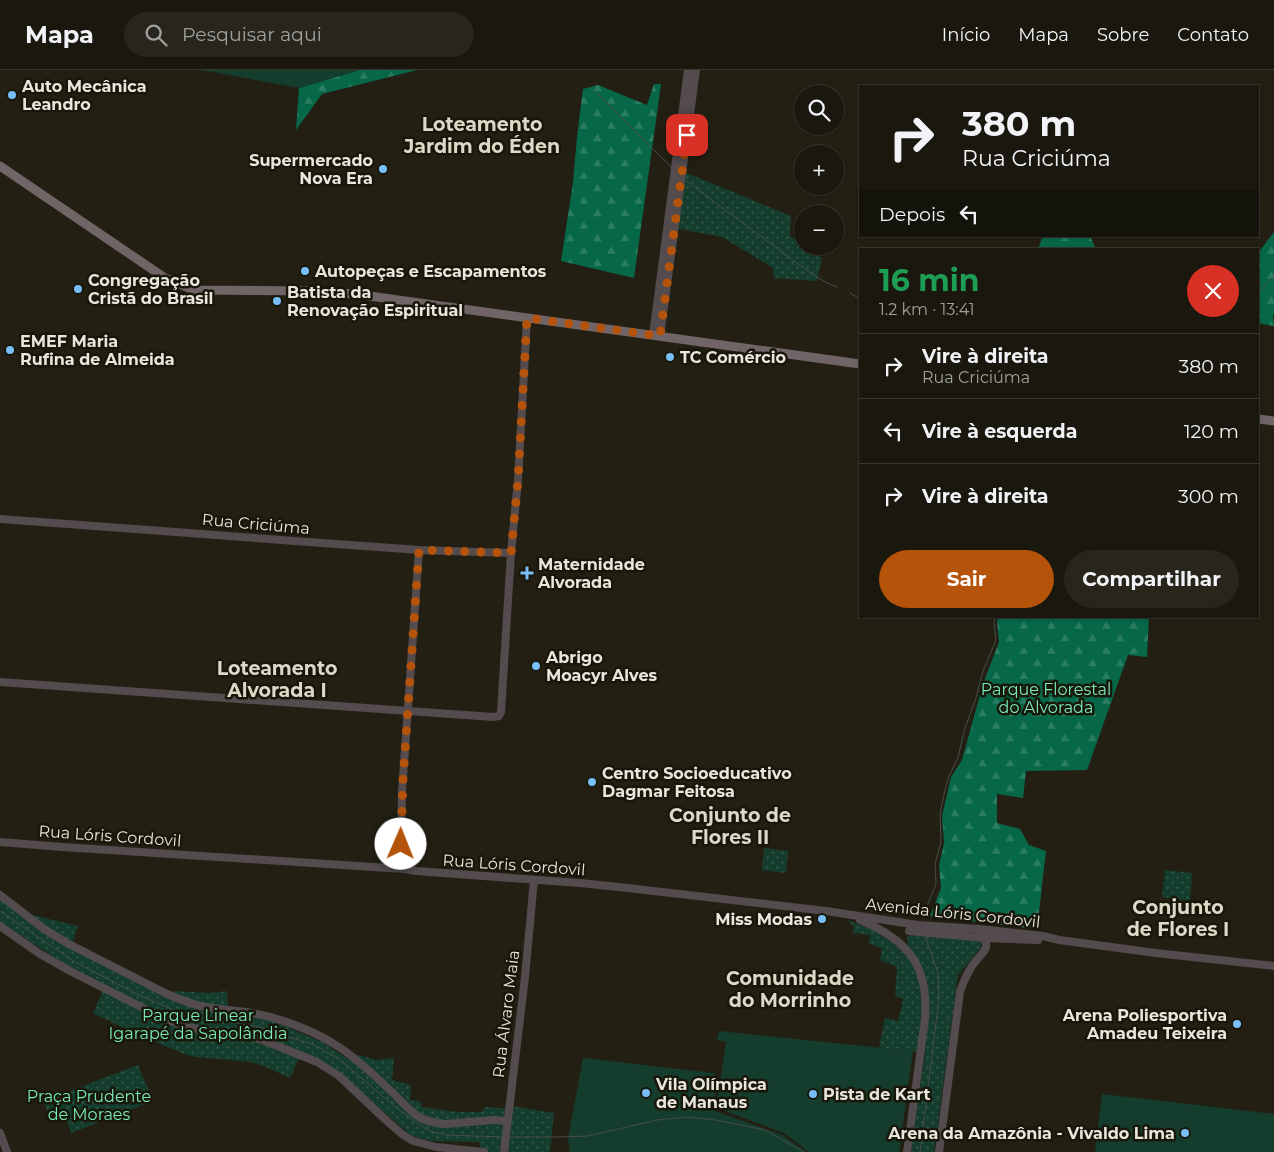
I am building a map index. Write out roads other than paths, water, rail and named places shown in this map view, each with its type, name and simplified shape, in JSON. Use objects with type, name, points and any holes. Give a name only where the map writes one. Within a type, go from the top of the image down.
[{"type":"main road","points":[[0,166],[164,278],[194,290],[308,290],[355,294],[859,364]]},
{"type":"main road","points":[[1259,419],[1274,421]]},
{"type":"street","points":[[657,335],[688,70]]},
{"type":"street","points":[[657,335],[696,70]]},
{"type":"street","points":[[0,682],[408,712],[499,716],[501,712],[511,553],[518,480],[527,318]]},
{"type":"street","name":"Rua Criciúma","points":[[0,519],[419,550],[511,553]]},
{"type":"street","points":[[404,869],[401,844],[402,784],[419,550]]},
{"type":"street","name":"Rua Lóris Cordovil","points":[[0,842],[404,869],[620,887],[846,915]]},
{"type":"street","name":"Rua Álvaro Maia","points":[[504,1149],[525,977],[534,880]]},
{"type":"street","points":[[0,895],[67,943],[165,993],[200,1006],[258,1014],[272,1018],[299,1027],[337,1046],[362,1065],[413,1113],[424,1119],[445,1124],[494,1120],[507,1124]]},
{"type":"street","points":[[846,915],[884,931],[905,948],[915,961],[922,978],[926,1006],[907,1152]]},
{"type":"street","name":"Avenida Lóris Cordovil","points":[[846,915],[918,925],[935,930],[985,938],[1057,940],[1274,966]]},
{"type":"street","points":[[905,948],[904,940],[909,931],[918,925]]},
{"type":"street","points":[[0,926],[40,954],[167,1020],[202,1030],[251,1037],[317,1062],[339,1076],[395,1128],[414,1141],[436,1147],[484,1152]]},
{"type":"street","points":[[939,1152],[960,992],[965,976],[986,946],[985,938],[979,929]]},
{"type":"street","name":"Avenida Lóris Cordovil","points":[[909,931],[979,929],[1043,936],[1057,940]]},
{"type":"street","points":[[0,1133],[7,1152]]},
{"type":"waterway","points":[[594,90],[671,167]]},
{"type":"waterway","points":[[685,180],[809,272],[837,287]]},
{"type":"waterway","points":[[1259,292],[1274,276]]},
{"type":"waterway","points":[[850,293],[859,298]]},
{"type":"waterway","points":[[925,911],[936,884],[935,864],[941,842],[940,814],[945,790],[949,776],[958,758],[964,731],[983,671],[996,640],[995,618]]},
{"type":"waterway","points":[[0,911],[75,962],[137,994],[185,1015],[260,1027],[320,1048],[340,1060],[398,1109],[429,1131],[446,1135],[503,1137]]},
{"type":"waterway","points":[[920,1152],[939,998],[938,973],[925,936]]},
{"type":"waterway","points":[[510,1137],[588,1136],[657,1120],[687,1117],[716,1120],[765,1130],[804,1152]]},
{"type":"place","name":"Auto Mecânica Leandro","points":[[12,95]]},
{"type":"place","name":"Supermercado Nova Era","points":[[383,169]]},
{"type":"place","name":"Autopeças e Escapamentos","points":[[305,271]]},
{"type":"place","name":"Congregação Cristã do Brasil","points":[[78,289]]},
{"type":"place","name":"Batista da Renovação Espiritual","points":[[277,301]]},
{"type":"place","name":"EMEF Maria Rufina de Almeida","points":[[10,350]]},
{"type":"place","name":"TC Comércio","points":[[670,357]]},
{"type":"place","name":"Maternidade Alvorada","points":[[527,573]]},
{"type":"place","name":"Abrigo Moacyr Alves","points":[[536,666]]},
{"type":"place","name":"Centro Socioeducativo Dagmar Feitosa","points":[[592,782]]},
{"type":"place","name":"Miss Modas","points":[[822,919]]},
{"type":"place","name":"Arena Poliesportiva Amadeu Teixeira","points":[[1237,1024]]},
{"type":"place","name":"Vila Olímpica de Manaus","points":[[646,1093]]},
{"type":"place","name":"Pista de Kart","points":[[813,1094]]},
{"type":"place","name":"Arena da Amazônia - Vivaldo Lima","points":[[1185,1133]]},
{"type":"district","name":"Loteamento Jardim do Éden","points":[[482,135]]},
{"type":"district","name":"Loteamento Alvorada I","points":[[277,679]]},
{"type":"district","name":"Conjunto de Flores II","points":[[730,826]]},
{"type":"district","name":"Conjunto de Flores I","points":[[1178,918]]},
{"type":"district","name":"Comunidade do Morrinho","points":[[790,989]]},
{"type":"park label","name":"Parque Florestal do Alvorada","points":[[1046,698]]},
{"type":"park label","name":"Parque Linear Igarapé da Sapolândia","points":[[198,1024]]},
{"type":"park label","name":"Praça Prudente de Moraes","points":[[89,1105]]}]
